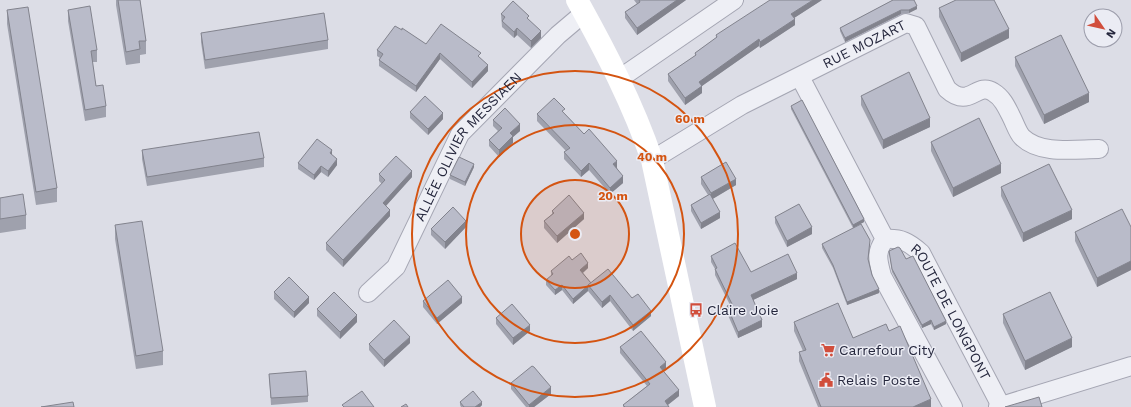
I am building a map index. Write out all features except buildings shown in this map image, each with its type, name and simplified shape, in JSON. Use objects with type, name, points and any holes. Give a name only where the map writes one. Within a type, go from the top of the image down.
[{"type":"main road","points":[[581,6],[619,79],[641,127],[652,160],[705,407]]},
{"type":"street","points":[[619,79],[734,0]]},
{"type":"street","name":"ALLÉE OLIVIER MESSIAEN","points":[[368,293],[396,267],[460,134],[558,35],[581,6]]},
{"type":"street","name":"RUE MOZART","points":[[652,160],[742,105],[906,23],[916,26],[947,89],[955,96],[965,98],[981,90],[992,90],[1002,99],[1022,137],[1032,145],[1047,148],[1099,149]]},
{"type":"street","points":[[800,77],[885,239],[878,249],[878,260],[882,276],[953,407]]},
{"type":"street","name":"ROUTE DE LONGPONT","points":[[885,239],[898,238],[909,242],[920,253],[1000,407]]},
{"type":"street","points":[[1000,407],[1131,366]]},
{"type":"place","name":"Claire Joie","points":[[696,310]]},
{"type":"place","name":"Carrefour City","points":[[828,350]]},
{"type":"place","name":"Relais Poste","points":[[826,380]]}]
